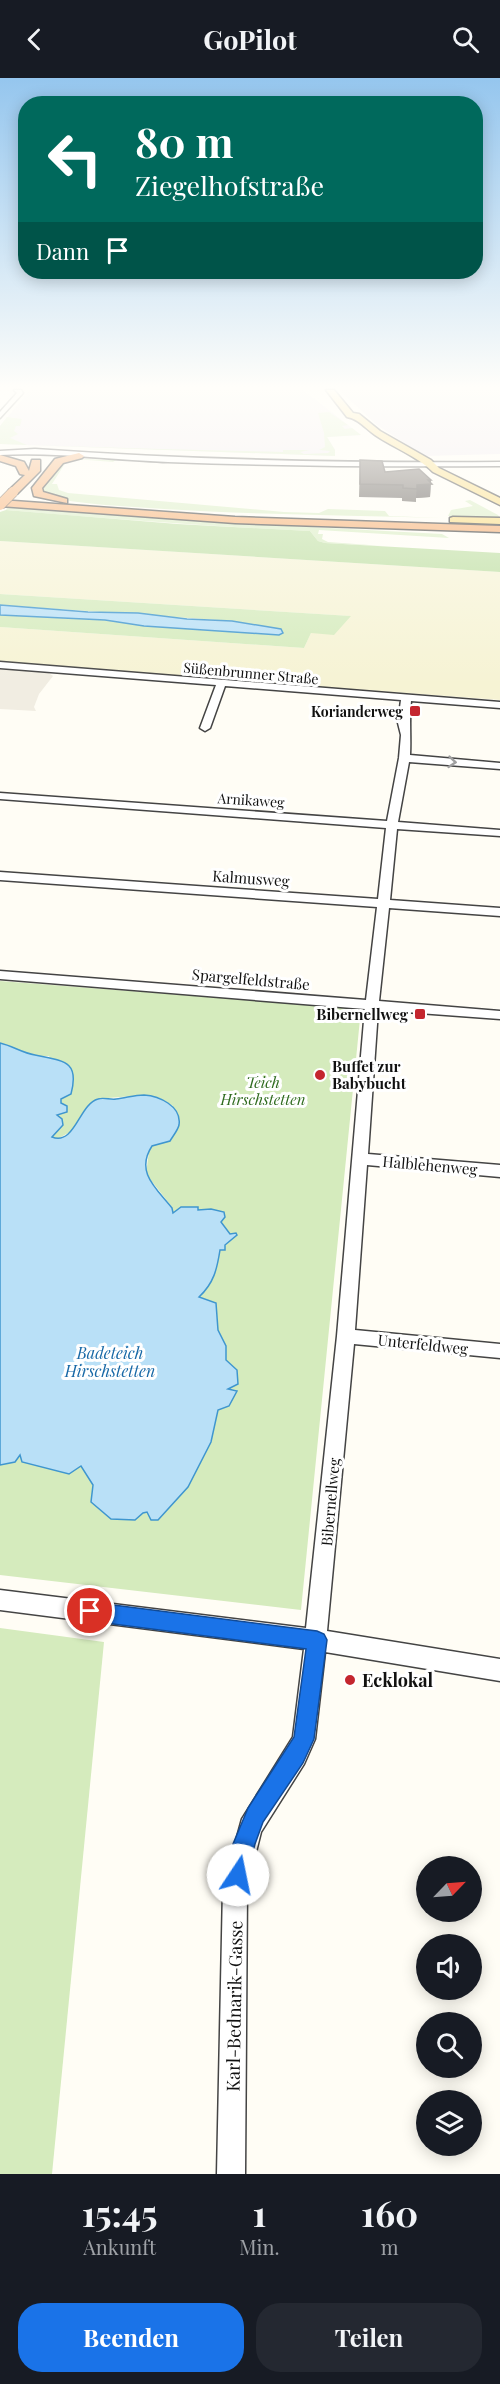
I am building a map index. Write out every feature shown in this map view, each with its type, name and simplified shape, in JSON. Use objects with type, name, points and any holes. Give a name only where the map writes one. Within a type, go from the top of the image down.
[{"type":"highway","points":[[0,502],[16,488]]},
{"type":"highway","points":[[36,488],[38,494],[50,499],[99,507]]},
{"type":"highway","points":[[0,502],[296,519],[500,527]]},
{"type":"highway","points":[[0,502],[355,529],[500,527]]},
{"type":"highway","points":[[296,519],[356,517],[453,520]]},
{"type":"main road","points":[[463,488],[500,507]]},
{"type":"main road","points":[[474,488],[500,502]]},
{"type":"main road","points":[[453,520],[500,527]]},
{"type":"street","name":"Süßenbrunner Straße","points":[[0,665],[500,705]]},
{"type":"street","points":[[205,728],[221,684]]},
{"type":"street","points":[[392,825],[404,758],[406,735],[403,723],[406,699]]},
{"type":"street","points":[[404,758],[500,765]]},
{"type":"street","name":"Arnikaweg","points":[[0,796],[500,833]]},
{"type":"street","name":"Bibernellweg","points":[[317,1640],[346,1336],[372,1005],[392,825]]},
{"type":"street","name":"Kalmusweg","points":[[0,876],[500,912]]},
{"type":"street","name":"Spargelfeldstraße","points":[[0,975],[500,1015]]},
{"type":"street","name":"Halblehenweg","points":[[360,1158],[500,1171]]},
{"type":"street","name":"Unterfeldweg","points":[[346,1336],[500,1351]]},
{"type":"street","points":[[0,1600],[317,1640],[500,1670]]},
{"type":"street","name":"Karl-Bednarik-Gasse","points":[[231,2174],[235,1888],[250,1827],[296,1756],[304,1739],[317,1640]]},
{"type":"shaded area","points":[[0,541],[500,572],[500,700],[0,663],[0,627],[304,648],[311,633],[350,616],[0,594]]},
{"type":"shaded area","points":[[0,667],[47,672],[53,676],[39,694],[34,707],[36,711],[0,709]]},
{"type":"green space","points":[[39,488],[58,488],[68,493],[284,512],[319,513],[328,509],[385,511],[389,516],[442,518],[268,514],[105,505],[47,497]]},
{"type":"green space","points":[[470,500],[500,518],[448,516],[451,510],[473,506],[465,501]]},
{"type":"green space","points":[[8,506],[195,521],[442,534],[449,538],[319,530],[318,534],[323,534],[322,539],[328,542],[383,546],[325,543],[318,541],[310,531],[6,510]]},
{"type":"green space","points":[[6,510],[177,524],[310,531],[318,541],[325,543],[500,553],[500,572],[0,541],[0,512]]},
{"type":"green space","points":[[0,594],[351,616],[334,635],[311,633],[304,648],[0,627],[0,615],[105,620],[144,626],[279,635],[232,621],[0,605]]},
{"type":"green space","name":"Teich Hirschstetten","points":[[0,981],[361,1009],[301,1610],[0,1575],[0,1465],[15,1462],[20,1454],[81,1466],[93,1485],[147,1512],[151,1520],[211,1442],[218,1410],[237,1390],[227,1389],[238,1383],[237,1370],[226,1360],[226,1346],[218,1330],[216,1303],[199,1297],[217,1265],[220,1250],[237,1235],[230,1234],[211,1209],[197,1210],[197,1207],[181,1207],[172,1214],[172,1207],[146,1174],[149,1151],[173,1106],[160,1098],[146,1095],[108,1098],[89,1105],[72,1131],[59,1138],[51,1138],[63,1125],[57,1115],[61,1099],[71,1094],[49,1056],[36,1056],[0,1043]]},
{"type":"green space","points":[[0,1628],[104,1642],[52,2174],[0,2174]]},
{"type":"water","points":[[0,605],[232,621],[281,629],[283,633],[279,635],[144,626],[105,620],[0,615]]},
{"type":"water","name":"Badeteich Hirschstetten","points":[[0,1043],[30,1054],[61,1061],[71,1068],[73,1083],[71,1094],[61,1099],[61,1103],[67,1106],[67,1112],[57,1115],[62,1119],[63,1125],[52,1137],[66,1136],[86,1108],[92,1102],[102,1098],[114,1099],[144,1095],[156,1097],[173,1107],[179,1118],[179,1125],[170,1141],[152,1146],[147,1155],[147,1172],[150,1179],[172,1208],[173,1213],[181,1207],[198,1207],[198,1210],[211,1209],[224,1212],[225,1217],[221,1222],[230,1234],[236,1233],[237,1235],[225,1245],[225,1250],[220,1250],[214,1275],[199,1297],[216,1303],[218,1330],[226,1346],[226,1360],[237,1370],[238,1384],[228,1389],[237,1391],[229,1406],[218,1410],[211,1442],[188,1487],[158,1520],[151,1520],[147,1512],[135,1520],[111,1519],[91,1502],[93,1485],[81,1466],[69,1474],[22,1462],[20,1455],[15,1462],[0,1465]]},
{"type":"place","name":"Korianderweg","points":[[415,711]]},
{"type":"place","name":"Bibernellweg","points":[[420,1014]]},
{"type":"place","name":"Buffet zur Babybucht","points":[[320,1075]]},
{"type":"place","name":"Ecklokal","points":[[350,1680]]},
{"type":"route","points":[[90,1611],[317,1640],[304,1739],[296,1756],[255,1815],[244,1844],[238,1875]]}]
